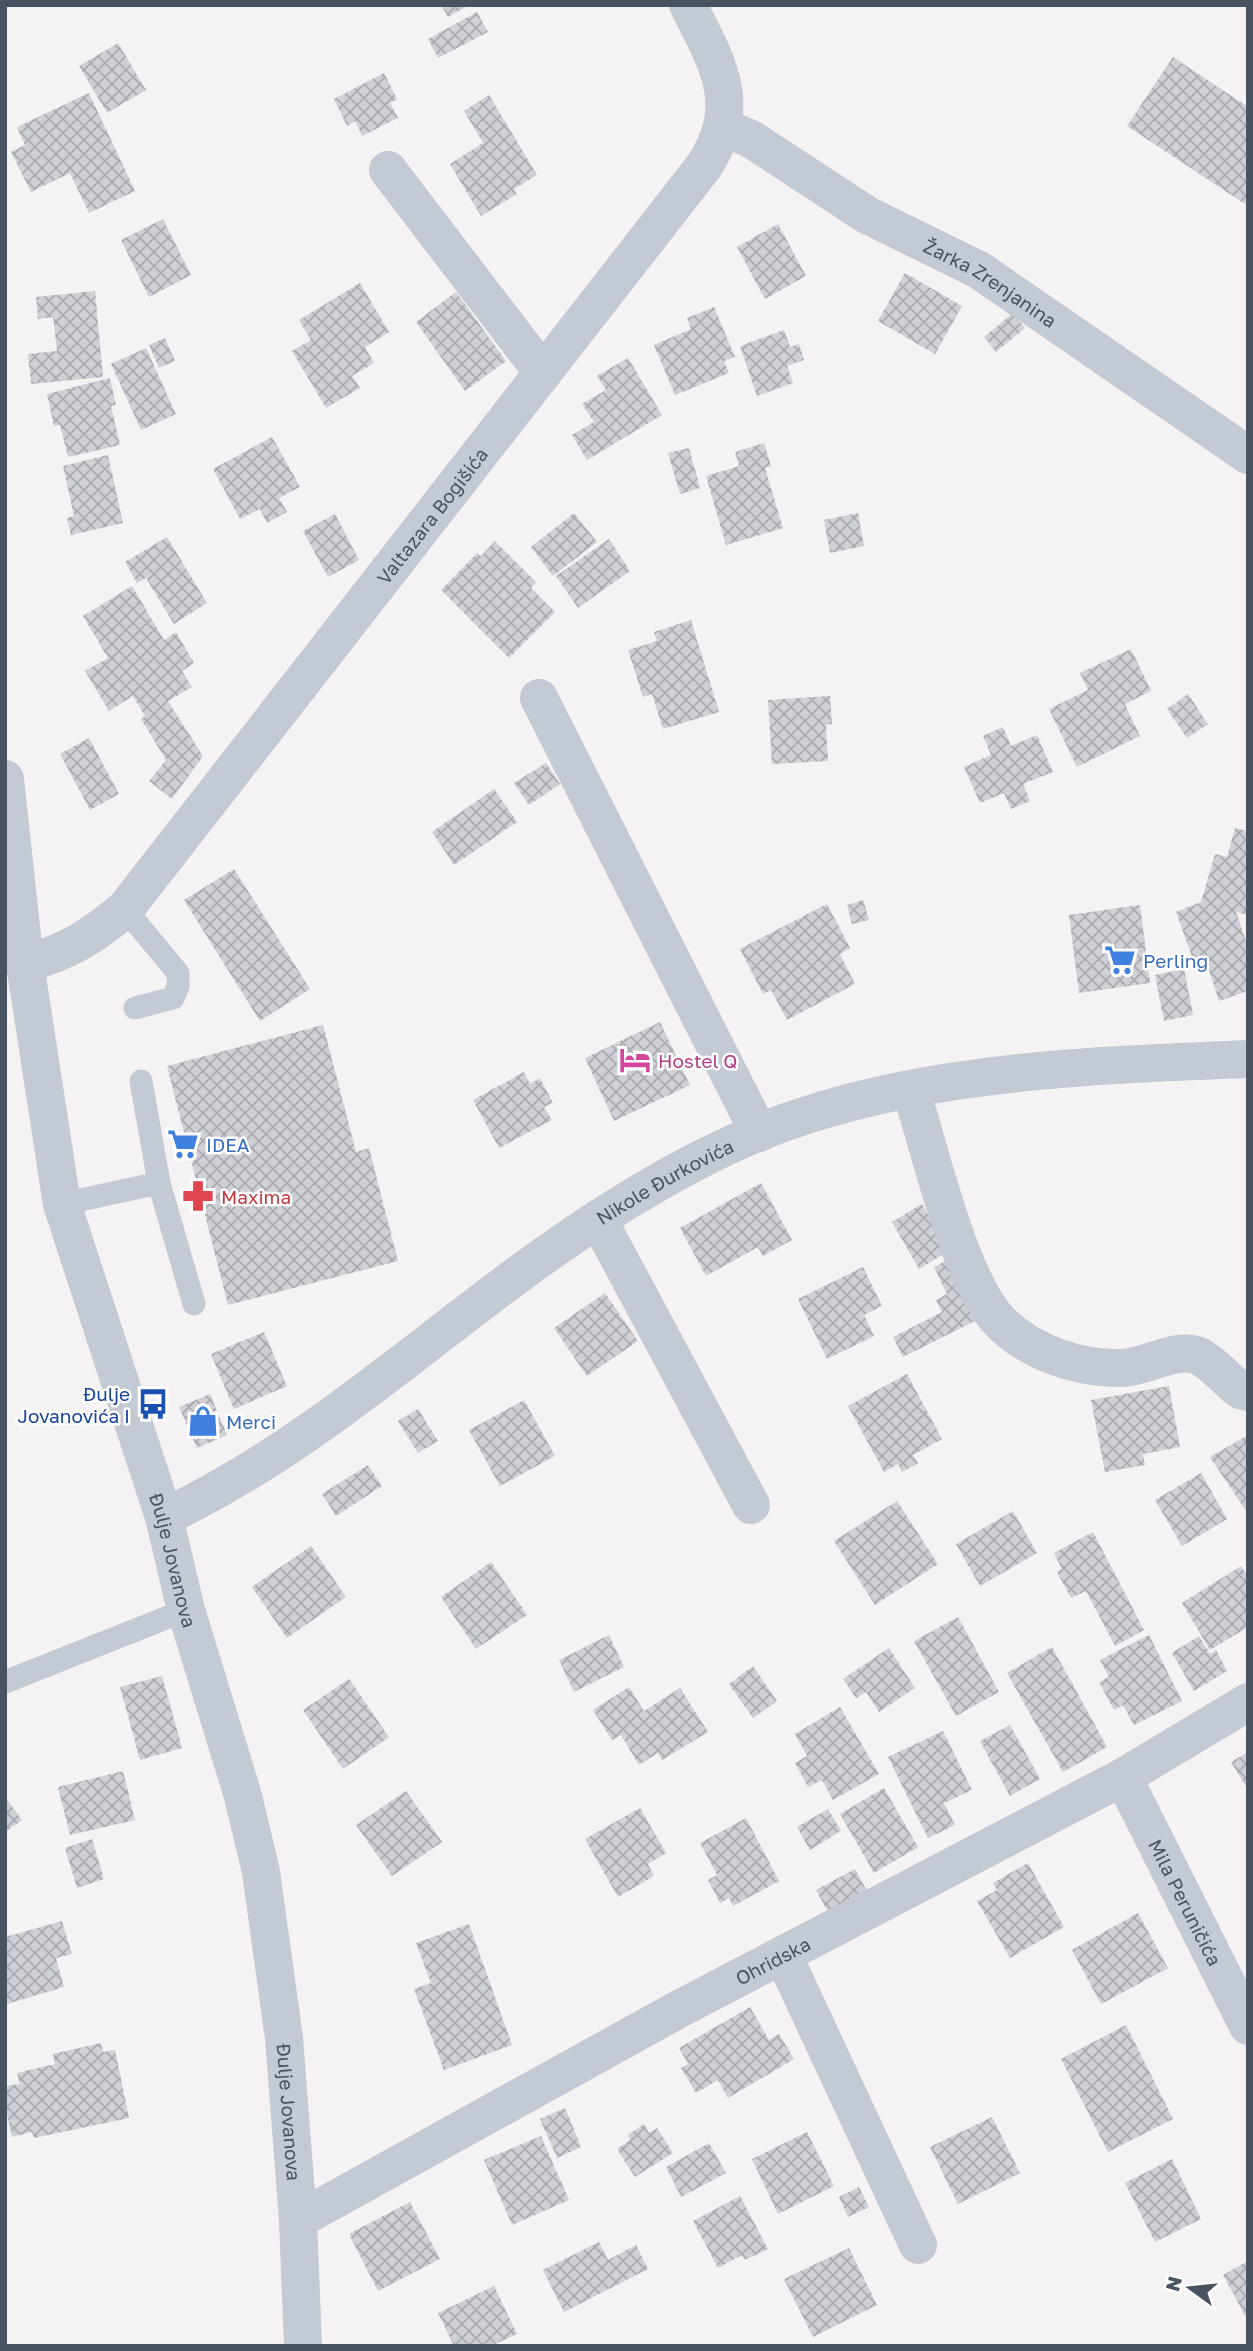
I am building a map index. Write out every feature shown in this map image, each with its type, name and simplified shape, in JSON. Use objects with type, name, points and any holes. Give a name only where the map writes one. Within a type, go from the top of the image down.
[{"type":"street","name":"Valtazara Bogišića","points":[[25,964],[63,953],[97,932],[125,909],[704,166],[716,147],[723,127],[724,86],[716,60],[688,5]]},
{"type":"street","name":"Žarka Zrenjanina","points":[[723,127],[751,139],[867,215],[979,270],[1248,455]]},
{"type":"street","points":[[388,170],[542,373]]},
{"type":"street","points":[[539,698],[759,1133]]},
{"type":"street","name":"Đulje Jovanova","points":[[5,779],[25,964],[62,1204],[164,1517],[186,1610],[243,1796],[261,1872],[284,2038],[298,2220],[303,2346]]},
{"type":"street","name":"Nikole Đurkovića","points":[[164,1517],[248,1473],[598,1219],[707,1155],[759,1133],[805,1115],[911,1090],[1068,1069],[1248,1059]]},
{"type":"street","points":[[911,1090],[968,1270],[1000,1322],[1045,1353],[1086,1367],[1125,1368],[1182,1353],[1200,1357],[1240,1390],[1248,1392]]},
{"type":"street","points":[[598,1219],[751,1505]]},
{"type":"street","name":"Ohridska","points":[[298,2220],[783,1955],[1123,1777],[1248,1702]]},
{"type":"street","name":"Mila Peruničića","points":[[1123,1777],[1248,2026]]},
{"type":"street","points":[[783,1955],[918,2245]]},
{"type":"lane","points":[[125,909],[178,973],[178,986],[173,998],[135,1008]]},
{"type":"lane","points":[[141,1081],[159,1183],[194,1304]]},
{"type":"lane","points":[[62,1204],[159,1183]]},
{"type":"lane","points":[[5,1682],[186,1610]]},
{"type":"building","points":[[441,5],[469,5],[448,17]]},
{"type":"building","points":[[477,12],[488,32],[438,58],[428,39]]},
{"type":"building","points":[[118,43],[146,90],[107,113],[79,66]]},
{"type":"building","points":[[1173,57],[1248,107],[1248,206],[1127,126]]},
{"type":"building","points":[[384,73],[397,99],[390,103],[398,118],[362,136],[355,121],[347,126],[334,99]]},
{"type":"building","points":[[89,93],[135,191],[89,213],[70,173],[31,192],[11,152],[25,145],[17,127]]},
{"type":"building","points":[[489,95],[537,175],[514,189],[517,194],[481,216],[450,164],[483,143],[464,111]]},
{"type":"building","points":[[163,219],[191,275],[149,297],[121,240]]},
{"type":"building","points":[[778,224],[806,276],[765,299],[737,247]]},
{"type":"building","points":[[905,273],[962,306],[935,354],[878,321]]},
{"type":"building","points":[[360,283],[389,332],[365,347],[374,363],[352,376],[360,388],[326,408],[292,351],[311,340],[299,320]]},
{"type":"building","points":[[95,291],[103,377],[31,384],[28,354],[57,351],[53,317],[38,319],[36,297]]},
{"type":"building","points":[[456,292],[506,361],[465,391],[416,322]]},
{"type":"building","points":[[714,307],[735,357],[724,361],[729,373],[675,395],[654,345],[691,329],[687,318]]},
{"type":"building","points":[[1013,313],[1025,328],[996,352],[984,337]]},
{"type":"building","points":[[784,330],[790,347],[799,344],[804,360],[787,366],[793,383],[757,396],[740,346]]},
{"type":"building","points":[[165,338],[175,361],[159,368],[149,345]]},
{"type":"building","points":[[146,348],[176,414],[141,430],[111,364]]},
{"type":"building","points":[[628,358],[662,415],[587,460],[572,435],[594,422],[582,404],[606,390],[597,376]]},
{"type":"building","points":[[110,378],[116,405],[111,406],[120,445],[68,457],[60,425],[54,426],[47,394]]},
{"type":"building","points":[[272,437],[300,487],[279,498],[287,512],[267,523],[260,509],[240,519],[213,469]]},
{"type":"building","points":[[764,443],[771,466],[765,468],[783,528],[726,545],[706,476],[739,466],[735,452]]},
{"type":"building","points":[[689,448],[700,488],[680,494],[668,453]]},
{"type":"building","points":[[108,455],[123,523],[71,535],[67,518],[74,516],[63,466]]},
{"type":"building","points":[[574,513],[597,542],[553,576],[531,547]]},
{"type":"building","points":[[858,513],[864,546],[830,553],[824,520]]},
{"type":"building","points":[[335,514],[359,560],[328,577],[303,531]]},
{"type":"building","points":[[167,537],[207,603],[174,624],[146,578],[137,583],[125,562]]},
{"type":"building","points":[[609,539],[630,571],[578,608],[556,576]]},
{"type":"building","points":[[495,541],[536,582],[531,588],[555,612],[509,658],[441,590],[477,553],[481,556]]},
{"type":"building","points":[[132,586],[164,640],[176,632],[194,663],[182,671],[192,687],[168,701],[203,756],[172,799],[149,781],[166,760],[141,719],[145,716],[133,696],[109,711],[85,671],[108,658],[83,616]]},
{"type":"building","points":[[691,620],[719,712],[663,729],[652,694],[643,697],[628,650],[657,641],[654,632]]},
{"type":"building","points":[[1131,649],[1151,691],[1125,704],[1140,736],[1077,767],[1049,709],[1088,690],[1080,673]]},
{"type":"building","points":[[1188,694],[1208,724],[1187,738],[1167,709]]},
{"type":"building","points":[[830,696],[832,724],[826,725],[828,761],[772,764],[768,700]]},
{"type":"building","points":[[1003,727],[1011,746],[1037,735],[1053,772],[1023,784],[1030,801],[1011,809],[1004,793],[980,803],[964,767],[991,755],[983,736]]},
{"type":"building","points":[[89,738],[119,794],[90,810],[60,754]]},
{"type":"building","points":[[546,763],[560,784],[529,805],[514,783]]},
{"type":"building","points":[[494,789],[517,822],[454,865],[432,832]]},
{"type":"building","points":[[1235,828],[1248,831],[1248,915],[1236,912],[1248,947],[1248,991],[1219,1001],[1206,961],[1195,965],[1176,912],[1201,902],[1215,854],[1227,857]]},
{"type":"building","points":[[234,869],[310,989],[260,1021],[184,900]]},
{"type":"building","points":[[863,900],[869,920],[852,924],[847,905]]},
{"type":"building","points":[[827,904],[850,948],[840,954],[855,984],[787,1020],[771,990],[763,994],[740,949]]},
{"type":"building","points":[[1140,905],[1150,983],[1079,993],[1069,915]]},
{"type":"building","points":[[1184,969],[1193,1015],[1164,1021],[1155,975]]},
{"type":"building","points":[[660,1022],[690,1085],[614,1121],[585,1058]]},
{"type":"building","points":[[323,1025],[356,1152],[369,1148],[398,1261],[228,1305],[167,1066]]},
{"type":"building","points":[[524,1072],[530,1084],[540,1078],[553,1103],[544,1107],[552,1120],[499,1148],[473,1100]]},
{"type":"building","points":[[761,1183],[792,1240],[763,1256],[758,1247],[706,1276],[680,1228]]},
{"type":"building","points":[[922,1204],[949,1251],[919,1269],[892,1222]]},
{"type":"building","points":[[949,1259],[979,1319],[903,1357],[893,1337],[942,1312],[936,1300],[947,1294],[934,1267]]},
{"type":"building","points":[[863,1267],[882,1306],[864,1315],[874,1336],[827,1359],[798,1299]]},
{"type":"building","points":[[605,1293],[638,1341],[587,1376],[554,1328]]},
{"type":"building","points":[[264,1332],[287,1386],[234,1409],[211,1354]]},
{"type":"building","points":[[907,1374],[942,1439],[913,1455],[918,1463],[902,1472],[898,1464],[884,1472],[848,1406]]},
{"type":"building","points":[[1169,1386],[1180,1447],[1143,1454],[1145,1465],[1105,1472],[1091,1400]]},
{"type":"building","name":"Merci","points":[[210,1394],[227,1435],[197,1448],[179,1407]]},
{"type":"building","points":[[524,1400],[555,1456],[500,1486],[469,1430]]},
{"type":"building","points":[[418,1409],[438,1441],[418,1453],[398,1421]]},
{"type":"building","points":[[1248,1435],[1248,1514],[1210,1457]]},
{"type":"building","points":[[368,1465],[382,1486],[336,1516],[322,1494]]},
{"type":"building","points":[[1201,1473],[1227,1519],[1182,1546],[1155,1500]]},
{"type":"building","points":[[897,1501],[938,1564],[875,1605],[834,1541]]},
{"type":"building","points":[[1013,1511],[1037,1553],[980,1586],[956,1544]]},
{"type":"building","points":[[1093,1532],[1144,1630],[1115,1646],[1086,1591],[1071,1598],[1057,1572],[1062,1569],[1054,1553]]},
{"type":"building","points":[[311,1546],[346,1597],[287,1638],[252,1587]]},
{"type":"building","points":[[491,1562],[527,1615],[476,1649],[441,1597]]},
{"type":"building","points":[[1241,1566],[1248,1577],[1248,1627],[1210,1650],[1182,1603]]},
{"type":"building","points":[[958,1617],[999,1692],[956,1716],[914,1641]]},
{"type":"building","points":[[609,1635],[624,1667],[574,1692],[559,1660]]},
{"type":"building","points":[[1149,1635],[1182,1701],[1134,1725],[1123,1705],[1114,1710],[1099,1682],[1109,1677],[1100,1660]]},
{"type":"building","points":[[1199,1636],[1210,1654],[1216,1650],[1227,1671],[1194,1691],[1172,1653]]},
{"type":"building","points":[[1052,1647],[1107,1747],[1063,1772],[1007,1673]]},
{"type":"building","points":[[889,1648],[915,1688],[879,1712],[866,1692],[856,1698],[843,1679]]},
{"type":"building","points":[[753,1666],[777,1701],[753,1718],[729,1684]]},
{"type":"building","points":[[162,1676],[182,1748],[140,1760],[120,1687]]},
{"type":"building","points":[[349,1679],[389,1737],[343,1769],[303,1710]]},
{"type":"building","points":[[629,1687],[644,1711],[680,1688],[708,1732],[662,1760],[658,1753],[639,1765],[621,1735],[612,1740],[593,1710]]},
{"type":"building","points":[[840,1707],[879,1774],[833,1800],[822,1780],[808,1787],[795,1763],[807,1756],[795,1734]]},
{"type":"building","points":[[1010,1725],[1040,1779],[1010,1796],[980,1741]]},
{"type":"building","points":[[943,1731],[972,1790],[944,1803],[955,1825],[928,1838],[888,1757]]},
{"type":"building","points":[[1248,1752],[1248,1790],[1231,1762]]},
{"type":"building","points":[[123,1771],[135,1820],[70,1835],[58,1787]]},
{"type":"building","points":[[884,1788],[918,1847],[874,1873],[840,1814]]},
{"type":"building","points":[[406,1791],[442,1842],[392,1876],[356,1825]]},
{"type":"building","points":[[5,1797],[22,1820],[5,1832]]},
{"type":"building","points":[[640,1808],[666,1853],[648,1864],[654,1876],[618,1897],[585,1839]]},
{"type":"building","points":[[828,1809],[841,1831],[810,1850],[797,1827]]},
{"type":"building","points":[[746,1818],[779,1881],[733,1906],[729,1898],[720,1903],[708,1880],[717,1875],[700,1843]]},
{"type":"building","points":[[92,1839],[104,1879],[77,1888],[65,1848]]},
{"type":"building","points":[[1028,1863],[1064,1927],[1010,1958],[977,1901],[997,1890],[993,1883]]},
{"type":"building","points":[[855,1869],[872,1900],[833,1921],[816,1890]]},
{"type":"building","points":[[1138,1913],[1168,1968],[1101,2004],[1072,1950]]},
{"type":"building","points":[[62,1921],[72,1954],[56,1958],[64,1987],[7,2004],[5,1937]]},
{"type":"building","points":[[469,1924],[512,2045],[444,2070],[414,1989],[431,1983],[416,1943]]},
{"type":"building","points":[[750,2007],[769,2040],[779,2034],[794,2059],[728,2098],[718,2080],[696,2093],[681,2068],[688,2064],[679,2048]]},
{"type":"building","points":[[1126,2025],[1173,2119],[1108,2152],[1061,2059]]},
{"type":"building","points":[[101,2043],[103,2052],[115,2050],[129,2118],[34,2138],[32,2132],[12,2137],[5,2104],[5,2086],[20,2084],[17,2073],[55,2064],[53,2054]]},
{"type":"building","points":[[565,2108],[581,2147],[557,2158],[540,2119]]},
{"type":"building","points":[[992,2117],[1020,2173],[958,2204],[930,2147]]},
{"type":"building","points":[[644,2124],[649,2133],[657,2128],[673,2153],[635,2177],[617,2149],[630,2140],[628,2135]]},
{"type":"building","points":[[807,2132],[834,2186],[778,2214],[752,2159]]},
{"type":"building","points":[[541,2136],[569,2200],[512,2225],[484,2160]]},
{"type":"building","points":[[709,2143],[726,2173],[681,2197],[666,2167]]},
{"type":"building","points":[[1172,2159],[1201,2219],[1155,2242],[1125,2183]]},
{"type":"building","points":[[859,2187],[869,2207],[848,2217],[839,2197]]},
{"type":"building","points":[[740,2196],[768,2249],[745,2260],[742,2255],[718,2268],[693,2221]]},
{"type":"building","points":[[410,2202],[440,2259],[378,2291],[349,2234]]},
{"type":"building","points":[[599,2242],[608,2260],[636,2245],[648,2269],[564,2312],[543,2270]]},
{"type":"building","points":[[849,2248],[877,2305],[813,2337],[784,2279]]},
{"type":"building","points":[[1248,2261],[1248,2321],[1223,2275]]},
{"type":"building","points":[[494,2286],[517,2334],[491,2346],[454,2346],[438,2313]]},
{"type":"place","name":"Perling","points":[[1120,960]]},
{"type":"place","name":"Hostel Q","points":[[635,1060]]},
{"type":"place","name":"IDEA","points":[[183,1144]]},
{"type":"place","name":"Maxima","points":[[198,1196]]},
{"type":"place","name":"Đulje Jovanovića I","points":[[153,1404]]},
{"type":"place","name":"Merci","points":[[203,1421]]}]
